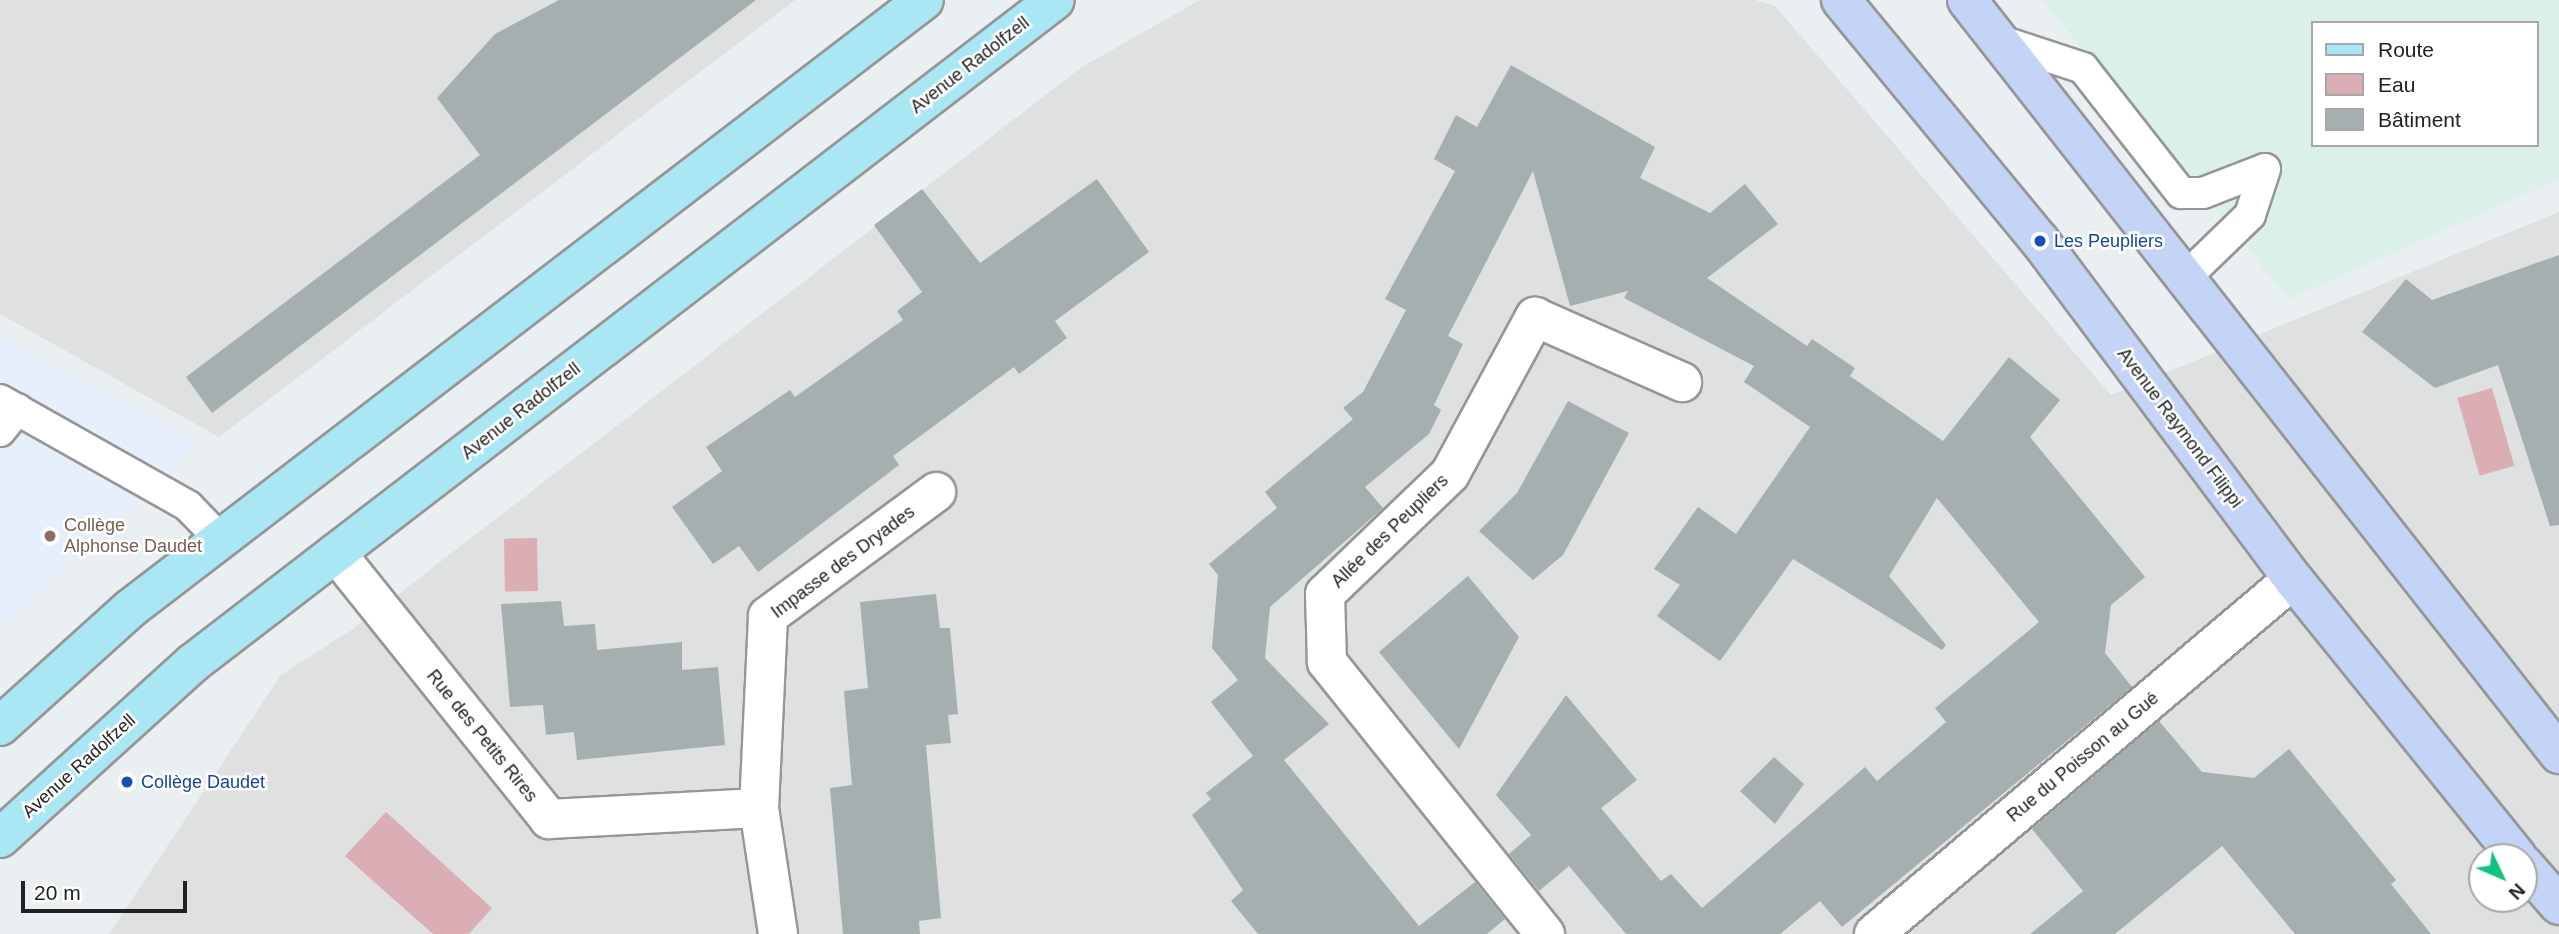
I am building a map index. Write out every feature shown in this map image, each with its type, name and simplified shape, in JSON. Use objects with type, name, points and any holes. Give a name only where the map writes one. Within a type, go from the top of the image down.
[{"type":"main road","points":[[0,726],[131,608],[924,0]]},
{"type":"main road","name":"Avenue Radolfzell","points":[[0,838],[193,663],[1055,0]]},
{"type":"main road","name":"Avenue Raymond Filippi","points":[[1841,0],[2040,241],[2293,579],[2506,843]]},
{"type":"main road","points":[[1967,0],[2559,754]]},
{"type":"main road","points":[[2538,881],[2559,905]]},
{"type":"street","name":"Allée des Peupliers","points":[[1545,934],[1327,662],[1325,594],[1450,474],[1535,317],[1682,382]]},
{"type":"street","name":"Impasse des Dryades","points":[[759,808],[768,616],[936,492]]},
{"type":"street","name":"Rue des Petits Rires","points":[[336,553],[549,819],[759,808]]},
{"type":"street","name":"Rue du Poisson au Gué","points":[[1874,934],[2293,579]]},
{"type":"street","points":[[759,808],[778,934]]},
{"type":"lane","points":[[1998,40],[2083,68],[2181,193],[2203,193],[2265,169],[2250,215],[2185,278]]},
{"type":"lane","points":[[6,414],[188,506],[220,539]]},
{"type":"shaded area","points":[[0,0],[795,0],[219,437],[0,314]]},
{"type":"shaded area","points":[[1200,0],[1755,0],[1775,6],[2111,395],[2559,212],[2559,934],[109,934],[281,675],[353,629],[1082,67]]},
{"type":"shaded area","points":[[2042,0],[2559,0],[2559,179],[2289,299]]},
{"type":"shaded area","name":"Collège Alphonse Daudet","points":[[0,336],[200,444],[0,628]]},
{"type":"water","points":[[2492,388],[2514,466],[2480,476],[2457,398]]},
{"type":"water","points":[[537,538],[538,591],[505,592],[504,539]]},
{"type":"water","points":[[386,812],[492,908],[469,934],[433,934],[345,856]]},
{"type":"building","points":[[559,0],[756,0],[212,413],[186,377],[480,155],[437,98],[495,34]]},
{"type":"building","points":[[1511,65],[1655,147],[1640,178],[1710,213],[1745,184],[1778,224],[1707,278],[1807,346],[1812,339],[1855,368],[1850,376],[1943,441],[2009,357],[2060,400],[2030,437],[2145,577],[2111,605],[2105,653],[2132,687],[1842,927],[1820,901],[1780,934],[1626,934],[1569,866],[1539,891],[1509,854],[1531,835],[1496,795],[1566,695],[1637,780],[1601,808],[1661,881],[1671,874],[1702,908],[1865,767],[1877,781],[1946,722],[1935,708],[2039,622],[1937,498],[1889,576],[1946,645],[1942,650],[1793,559],[1720,661],[1657,616],[1680,585],[1654,569],[1698,507],[1736,534],[1810,427],[1744,382],[1754,366],[1624,298],[1628,291],[1570,306],[1533,171],[1448,336],[1463,344],[1434,405],[1441,410],[1429,434],[1365,487],[1383,508],[1270,607],[1265,658],[1329,724],[1284,760],[1419,926],[1475,882],[1505,919],[1487,934],[1258,934],[1231,901],[1243,890],[1192,815],[1211,799],[1206,793],[1253,756],[1211,702],[1238,680],[1212,648],[1218,575],[1209,564],[1277,508],[1265,492],[1353,419],[1343,408],[1363,392],[1406,310],[1385,299],[1455,171],[1434,159],[1456,115],[1477,127]]},
{"type":"building","points":[[1097,179],[1149,252],[1055,321],[1067,338],[1019,374],[1014,367],[893,456],[899,465],[758,572],[739,546],[713,564],[672,507],[722,471],[706,447],[790,390],[795,397],[903,320],[897,311],[922,292],[874,225],[922,189],[980,263]]},
{"type":"building","points":[[2559,255],[2559,525],[2550,526],[2498,365],[2435,388],[2362,332],[2406,279],[2432,300]]},
{"type":"building","points":[[1568,401],[1629,433],[1563,555],[1533,580],[1479,531],[1517,493]]},
{"type":"building","points":[[1468,576],[1519,637],[1459,749],[1379,652]]},
{"type":"building","points":[[936,594],[940,628],[950,628],[958,714],[948,715],[951,743],[926,745],[941,918],[919,921],[920,934],[843,934],[830,788],[852,785],[844,691],[868,688],[860,602]]},
{"type":"building","points":[[561,601],[564,626],[595,624],[597,650],[682,642],[682,670],[718,667],[725,745],[577,760],[574,732],[546,735],[543,705],[510,707],[501,604]]},
{"type":"building","points":[[2159,721],[2202,772],[2254,778],[2289,749],[2396,880],[2391,884],[2431,934],[2295,934],[2222,846],[2115,934],[2030,934],[2083,891],[2032,829]]},
{"type":"building","points":[[1774,757],[1804,784],[1775,824],[1740,791]]},
{"type":"place","name":"Les Peupliers","points":[[2040,241]]},
{"type":"place","name":"Collège Alphonse Daudet","points":[[50,536]]},
{"type":"place","name":"Collège Daudet","points":[[127,782]]}]
